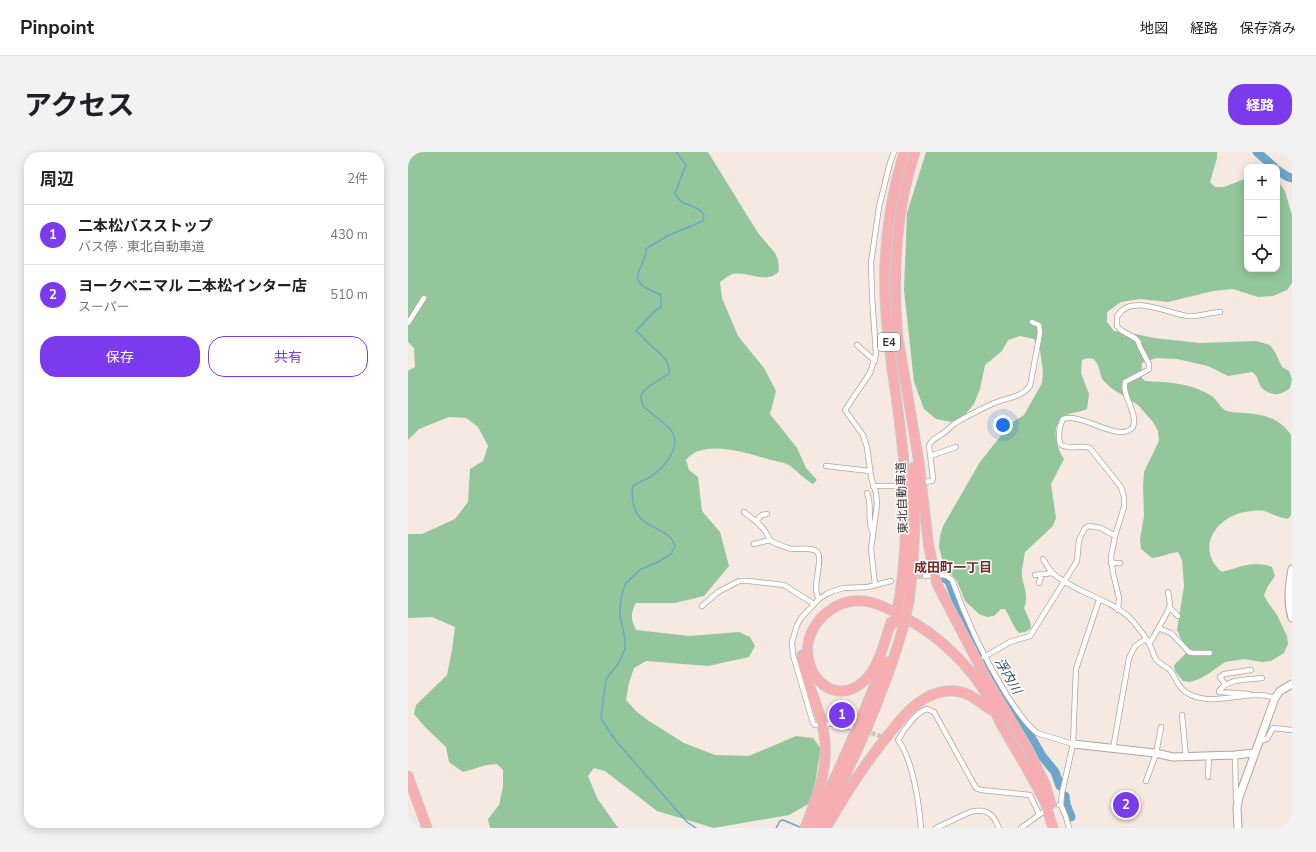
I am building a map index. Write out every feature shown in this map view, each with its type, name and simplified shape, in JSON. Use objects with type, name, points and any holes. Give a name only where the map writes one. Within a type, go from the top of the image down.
[{"type":"highway","name":"東北自動車道","points":[[810,828],[844,759],[870,698],[885,657],[904,559],[907,515],[904,463],[889,343],[885,295],[885,252],[888,224],[904,152]]},
{"type":"highway","name":"東北自動車道","points":[[820,828],[862,741],[878,702],[894,659],[909,601],[915,542],[915,488],[895,296],[896,246],[902,202],[915,152]]},
{"type":"highway","points":[[899,343],[918,457],[929,548],[934,572],[943,598],[987,680],[1028,749],[1045,784],[1058,828]]},
{"type":"highway","points":[[805,828],[823,777],[826,744],[821,720],[804,670],[802,643],[815,616],[827,605],[841,598],[858,595],[877,597],[890,602],[935,630],[958,650],[987,680]]},
{"type":"highway","points":[[892,623],[877,662],[864,681],[851,689],[836,691],[822,684],[817,679],[810,667],[808,652],[810,636],[818,621],[833,608],[845,603],[871,601],[888,608],[917,624],[952,652],[977,681],[991,703],[1045,802],[1053,828]]},
{"type":"highway","points":[[826,828],[854,781],[874,753],[898,723],[917,704],[936,693],[955,691],[971,696],[995,712]]},
{"type":"highway","points":[[408,776],[427,828]]},
{"type":"street","points":[[875,585],[871,549],[877,500],[870,471],[867,447],[863,435],[845,410],[875,362],[877,347],[873,319],[871,263],[879,207],[894,152]]},
{"type":"street","points":[[408,323],[424,298]]},
{"type":"street","points":[[1118,610],[1119,598],[1112,563],[1115,536],[1124,507],[1123,492],[1090,448],[1086,446],[1066,447],[1060,444],[1059,434],[1062,421],[1065,418],[1077,418],[1086,420],[1105,429],[1117,431],[1127,431],[1133,427],[1134,418],[1125,385],[1128,380],[1149,369],[1150,364],[1134,338],[1117,326],[1117,317],[1122,310],[1137,305],[1195,317],[1220,312]]},
{"type":"street","points":[[925,482],[932,481],[933,478],[929,446],[930,442],[954,424],[993,403],[1015,397],[1026,392],[1030,386],[1040,333],[1039,325],[1032,322]]},
{"type":"street","points":[[857,345],[875,362]]},
{"type":"street","points":[[930,456],[956,447]]},
{"type":"street","points":[[826,466],[870,471]]},
{"type":"street","points":[[873,486],[896,486]]},
{"type":"street","points":[[867,493],[870,499],[870,526],[873,533]]},
{"type":"street","points":[[744,512],[756,521],[766,532],[770,540]]},
{"type":"street","points":[[756,521],[762,515],[766,514]]},
{"type":"street","points":[[984,657],[1010,642],[1030,636],[1078,561],[1079,540],[1085,528],[1089,526],[1101,528],[1115,536]]},
{"type":"street","points":[[754,544],[770,540],[790,549],[805,549],[817,552],[816,593],[819,599]]},
{"type":"street","points":[[1043,559],[1052,573],[1065,582],[1118,610],[1131,620],[1147,641],[1156,659],[1170,671],[1180,687],[1186,692],[1204,698],[1226,698],[1251,695],[1275,698]]},
{"type":"street","points":[[1112,563],[1120,563]]},
{"type":"street","points":[[1292,569],[1289,594],[1289,608],[1292,618]]},
{"type":"street","points":[[1035,575],[1052,573]]},
{"type":"street","points":[[938,574],[947,576],[952,580],[984,657],[1012,704],[1037,733],[1073,744],[1173,757],[1254,753]]},
{"type":"street","points":[[1039,583],[1042,574]]},
{"type":"street","points":[[925,576],[932,575]]},
{"type":"street","points":[[702,606],[718,592],[739,581],[784,585],[814,604]]},
{"type":"street","points":[[819,725],[815,725],[813,723],[794,662],[792,649],[797,625],[814,604],[828,593],[843,588],[868,587],[892,581]]},
{"type":"street","points":[[1113,749],[1129,658],[1136,646],[1147,641],[1158,628],[1169,607],[1168,592]]},
{"type":"street","points":[[1069,828],[1066,817],[1060,805],[1073,744],[1076,668],[1099,600]]},
{"type":"street","points":[[1169,607],[1178,616]]},
{"type":"street","points":[[1158,628],[1171,633],[1189,652],[1210,653]]},
{"type":"street","points":[[1225,684],[1220,677],[1224,674],[1251,670]]},
{"type":"street","points":[[1251,695],[1248,693],[1219,691],[1225,684],[1232,681],[1262,678]]},
{"type":"street","points":[[1237,808],[1254,753],[1275,698],[1280,692],[1292,684]]},
{"type":"street","points":[[921,828],[916,791],[904,750],[896,740],[920,713],[927,709],[934,712],[976,788],[981,790],[1030,795],[1041,813],[1021,828]]},
{"type":"street","points":[[1182,715],[1186,757]]},
{"type":"street","points":[[826,724],[838,724]]},
{"type":"street","points":[[1146,781],[1156,754],[1161,727]]},
{"type":"street","points":[[1259,741],[1267,739],[1273,728],[1292,730]]},
{"type":"street","points":[[1235,755],[1238,828]]},
{"type":"street","points":[[1208,778],[1209,756]]},
{"type":"street","points":[[936,828],[975,810],[990,814],[995,818],[999,828]]},
{"type":"green space","points":[[408,152],[708,152],[758,233],[775,253],[778,260],[779,271],[769,277],[739,274],[730,275],[720,282],[722,298],[738,336],[764,368],[776,391],[770,414],[797,448],[806,468],[817,480],[813,484],[789,465],[784,463],[725,449],[713,448],[703,450],[693,453],[686,460],[689,470],[698,477],[702,511],[720,532],[729,566],[704,596],[675,603],[636,603],[632,613],[634,626],[636,630],[689,636],[739,632],[750,637],[755,646],[749,657],[708,666],[646,661],[634,668],[629,683],[626,700],[637,712],[649,721],[684,743],[715,755],[749,756],[796,736],[813,738],[821,749],[812,802],[789,815],[714,828],[657,811],[605,771],[594,768],[588,776],[597,798],[618,828],[490,828],[488,819],[499,805],[503,787],[503,770],[497,764],[493,764],[463,772],[449,762],[446,747],[414,714],[416,705],[447,675],[455,627],[432,617],[408,618],[408,534],[422,534],[455,519],[468,502],[470,469],[483,461],[488,446],[478,427],[466,418],[449,417],[419,429],[408,440],[408,371],[415,367],[414,348],[408,342]]},
{"type":"green space","points":[[926,152],[1217,152],[1217,158],[1210,182],[1215,187],[1224,187],[1244,179],[1244,272],[1280,272],[1280,184],[1285,191],[1292,215],[1292,283],[1287,290],[1273,296],[1258,297],[1233,289],[1213,291],[1168,302],[1140,299],[1121,302],[1107,312],[1107,322],[1114,331],[1154,338],[1200,343],[1256,341],[1270,345],[1282,367],[1289,371],[1292,379],[1290,388],[1279,394],[1271,393],[1263,389],[1252,372],[1228,376],[1208,366],[1177,359],[1156,358],[1142,363],[1141,377],[1145,381],[1180,384],[1205,392],[1213,397],[1227,411],[1258,414],[1270,418],[1286,429],[1291,435],[1291,515],[1288,519],[1264,511],[1252,511],[1234,515],[1217,527],[1212,536],[1210,545],[1210,554],[1214,563],[1222,572],[1253,564],[1272,567],[1275,576],[1264,595],[1277,615],[1287,636],[1288,644],[1284,653],[1271,661],[1262,662],[1244,659],[1225,662],[1208,674],[1190,682],[1183,681],[1175,671],[1174,665],[1187,652],[1177,630],[1184,586],[1182,560],[1178,552],[1152,558],[1141,549],[1140,539],[1144,516],[1144,472],[1159,441],[1158,431],[1153,422],[1138,405],[1111,388],[1102,379],[1098,365],[1094,359],[1088,358],[1082,360],[1081,373],[1089,394],[1087,409],[1063,417],[1056,428],[1056,441],[1064,459],[1051,484],[1056,518],[1053,526],[1025,552],[1022,568],[1022,577],[1026,596],[1024,608],[1030,621],[1031,628],[1025,632],[1019,633],[1005,609],[1001,609],[994,616],[987,617],[979,614],[965,601],[957,581],[944,566],[939,547],[940,536],[943,526],[980,462],[1011,423],[1024,415],[1042,383],[1043,372],[1040,350],[1034,339],[1020,336],[1008,340],[1002,351],[985,365],[980,389],[974,404],[963,417],[951,422],[936,419],[924,409],[914,382],[904,290],[907,213]]},
{"type":"waterway","points":[[677,152],[686,165],[675,193],[681,202],[697,208],[704,215],[703,221],[667,236],[646,249],[646,254],[638,279],[643,286],[661,295],[661,307],[656,310],[636,331],[665,359],[669,368],[669,373],[645,390],[641,397],[643,406],[669,428],[675,442],[671,456],[661,468],[650,477],[633,486],[632,494],[636,511],[640,518],[666,534],[672,539],[675,546],[671,554],[658,562],[641,569],[626,583],[622,594],[620,607],[620,616],[625,638],[625,648],[620,661],[606,679],[601,717],[616,741],[687,822],[696,828]]},
{"type":"waterway","points":[[1257,152],[1271,164]]},
{"type":"waterway","points":[[1280,172],[1292,178]]},
{"type":"waterway","name":"浮内川","points":[[940,578],[944,578],[949,581],[974,644],[1013,711],[1024,725],[1042,756],[1055,772],[1060,786]]},
{"type":"waterway","name":"浮内川","points":[[1065,796],[1066,804],[1071,817]]},
{"type":"waterway","points":[[776,828],[780,821],[783,820],[802,828]]},
{"type":"tunnel","points":[[911,578],[925,576]]},
{"type":"tunnel","points":[[865,731],[886,738]]},
{"type":"place","name":"二本松バスストップ","points":[[842,715]]},
{"type":"place","name":"ヨークベニマル 二本松インター店","points":[[1126,805]]},
{"type":"district","name":"成田町一丁目","points":[[953,568]]}]
